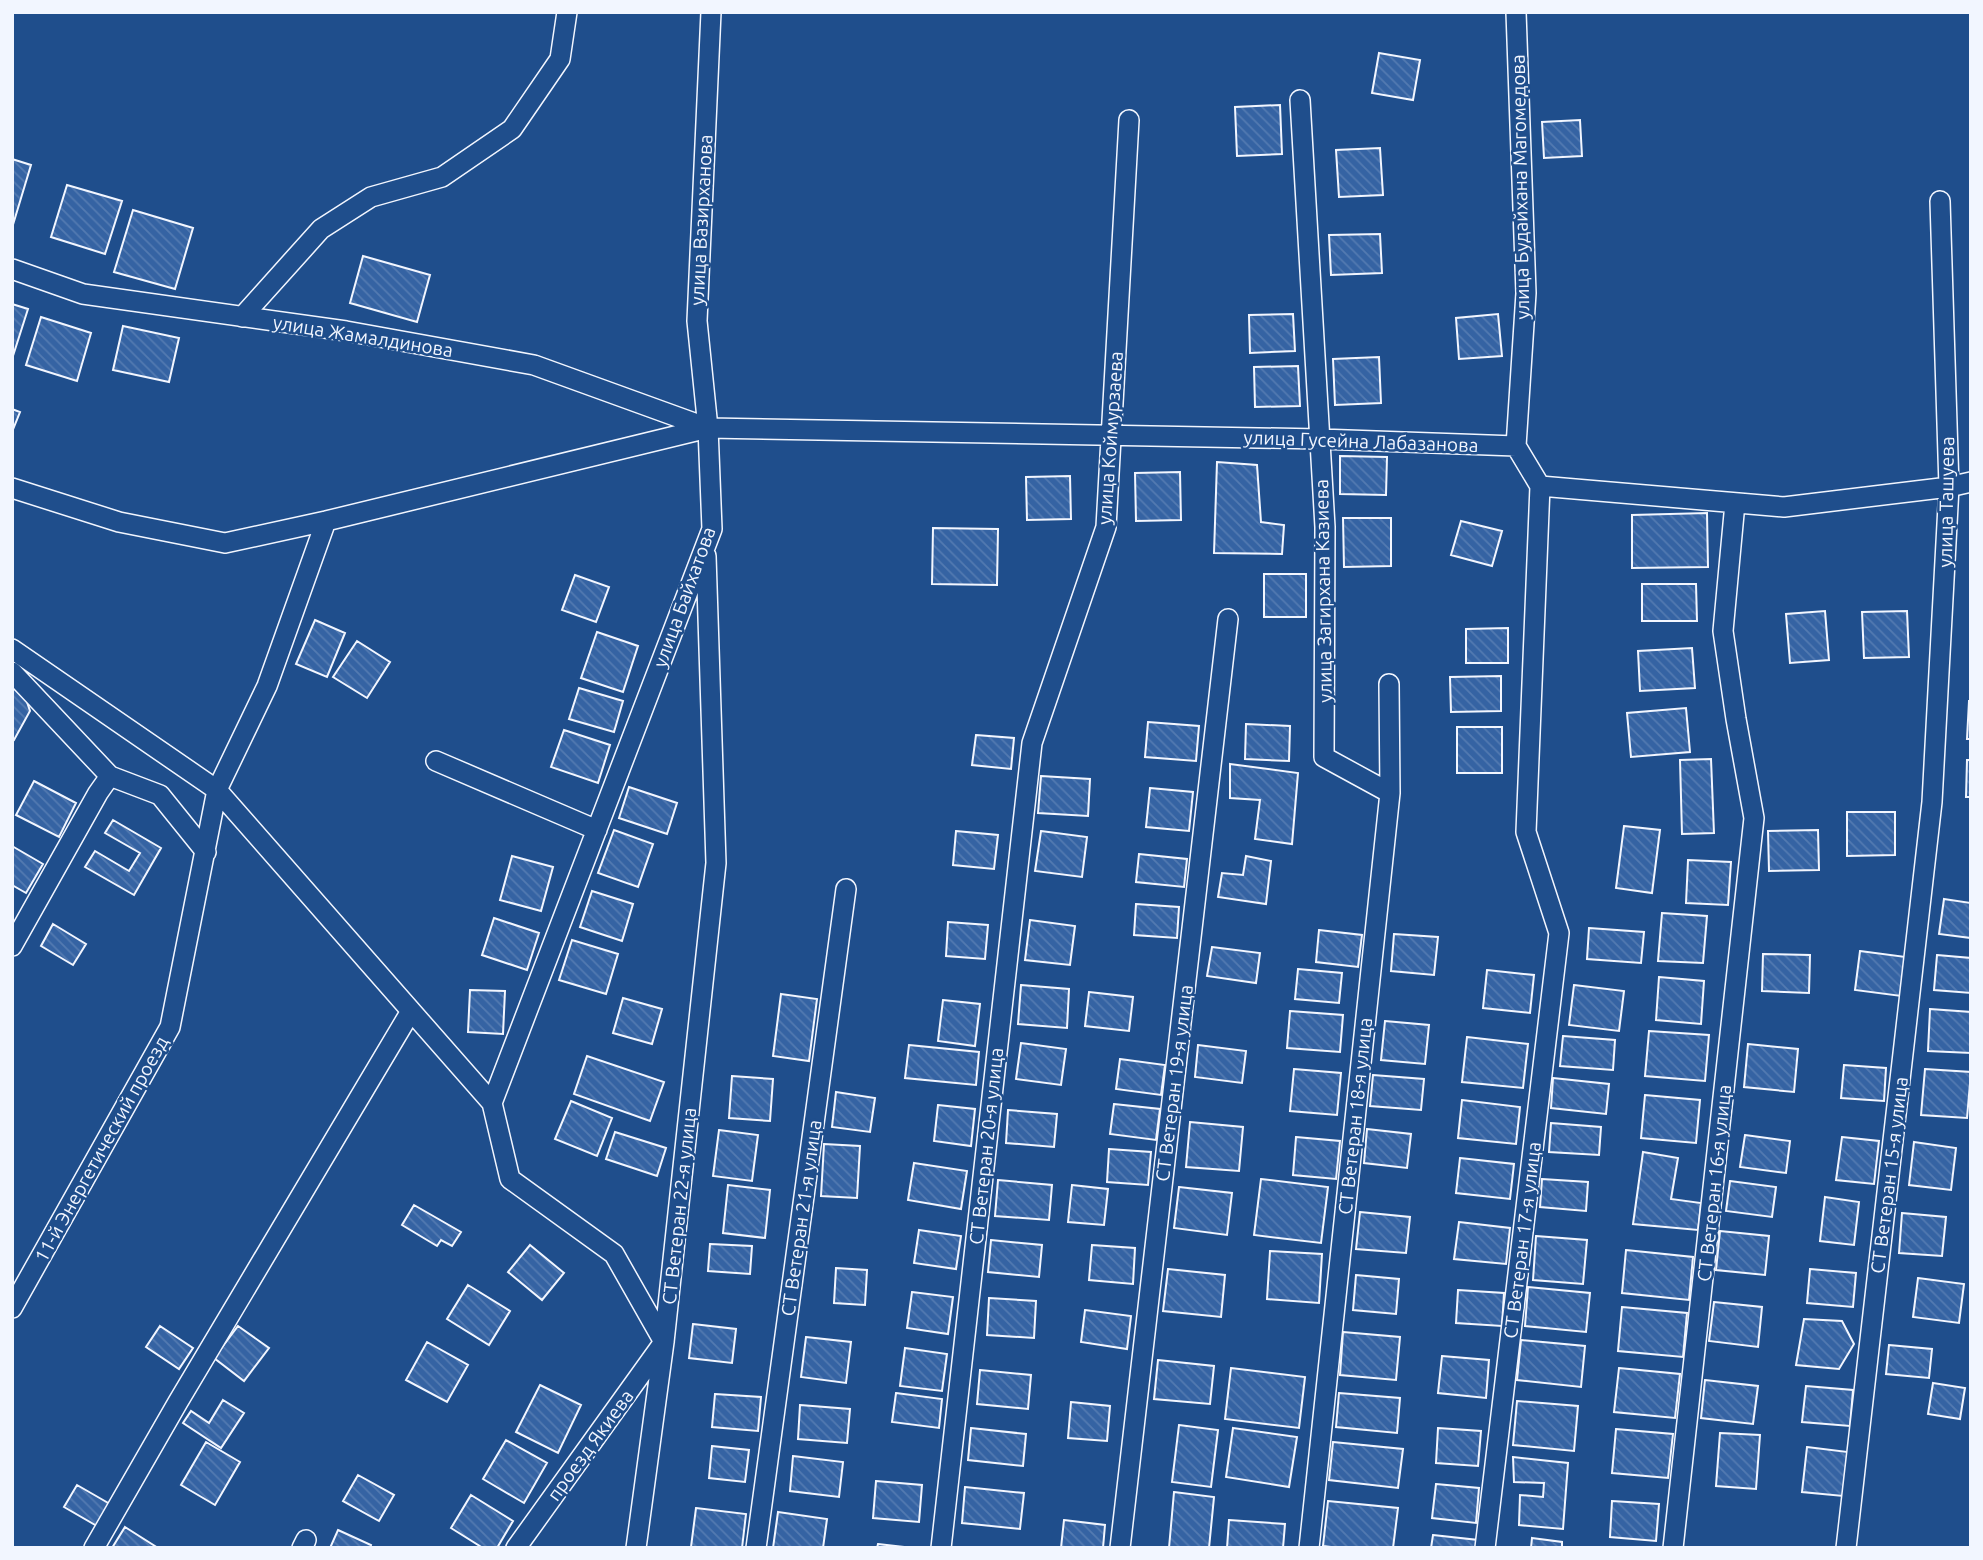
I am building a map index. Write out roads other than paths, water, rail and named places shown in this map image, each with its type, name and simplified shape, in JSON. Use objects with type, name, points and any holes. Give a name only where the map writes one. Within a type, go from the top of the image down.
[{"type":"street","points":[[242,317],[321,229],[371,197],[442,177],[512,129],[560,59],[567,12]]},
{"type":"street","name":"улица Вазирханова","points":[[708,428],[696,321],[711,12]]},
{"type":"street","name":"улица Будайхана Магомедова","points":[[1516,12],[1526,293],[1516,446]]},
{"type":"street","name":"улица Загирхана Казиева","points":[[1300,100],[1325,527],[1324,757],[1390,793]]},
{"type":"street","name":"улица Коймурзаева","points":[[1032,743],[1106,527],[1129,120]]},
{"type":"street","name":"улица Ташуева","points":[[1932,802],[1949,487],[1940,201]]},
{"type":"street","name":"улица Жамалдинова","points":[[12,270],[83,294],[346,331],[534,365],[708,428]]},
{"type":"street","points":[[12,488],[119,522],[225,543],[708,428]]},
{"type":"street","name":"улица Гусейна Лабазанова","points":[[708,428],[1320,439],[1516,446]]},
{"type":"street","name":"улица Байхатова","points":[[492,1102],[712,529],[708,428]]},
{"type":"street","points":[[1516,446],[1540,486],[1784,507],[1971,482]]},
{"type":"street","name":"СТ Ветеран 17-я улица","points":[[1486,1548],[1559,933],[1526,832],[1540,486]]},
{"type":"street","name":"СТ Ветеран 16-я улица","points":[[1673,1548],[1754,818],[1723,631],[1735,503]]},
{"type":"street","name":"11-й Энергетический проезд","points":[[12,1308],[170,1027],[217,790],[267,686],[326,521]]},
{"type":"street","name":"СТ Ветеран 22-я улица","points":[[636,1548],[664,1342],[716,863],[705,547]]},
{"type":"street","name":"СТ Ветеран 19-я улица","points":[[1120,1548],[1228,619]]},
{"type":"street","points":[[12,649],[217,790],[492,1102],[510,1180],[614,1254],[664,1342]]},
{"type":"street","points":[[12,672],[110,776],[160,794],[206,852]]},
{"type":"street","name":"СТ Ветеран 18-я улица","points":[[1309,1548],[1390,793],[1388,684]]},
{"type":"street","name":"СТ Ветеран 20-я улица","points":[[941,1548],[1032,743]]},
{"type":"street","points":[[436,761],[597,830]]},
{"type":"street","points":[[12,946],[110,776]]},
{"type":"street","name":"СТ Ветеран 15-я улица","points":[[1846,1548],[1932,802]]},
{"type":"street","name":"СТ Ветеран 21-я улица","points":[[756,1548],[846,889]]},
{"type":"street","points":[[94,1548],[411,1011]]},
{"type":"street","name":"проезд Якиева","points":[[516,1548],[664,1342]]}]
